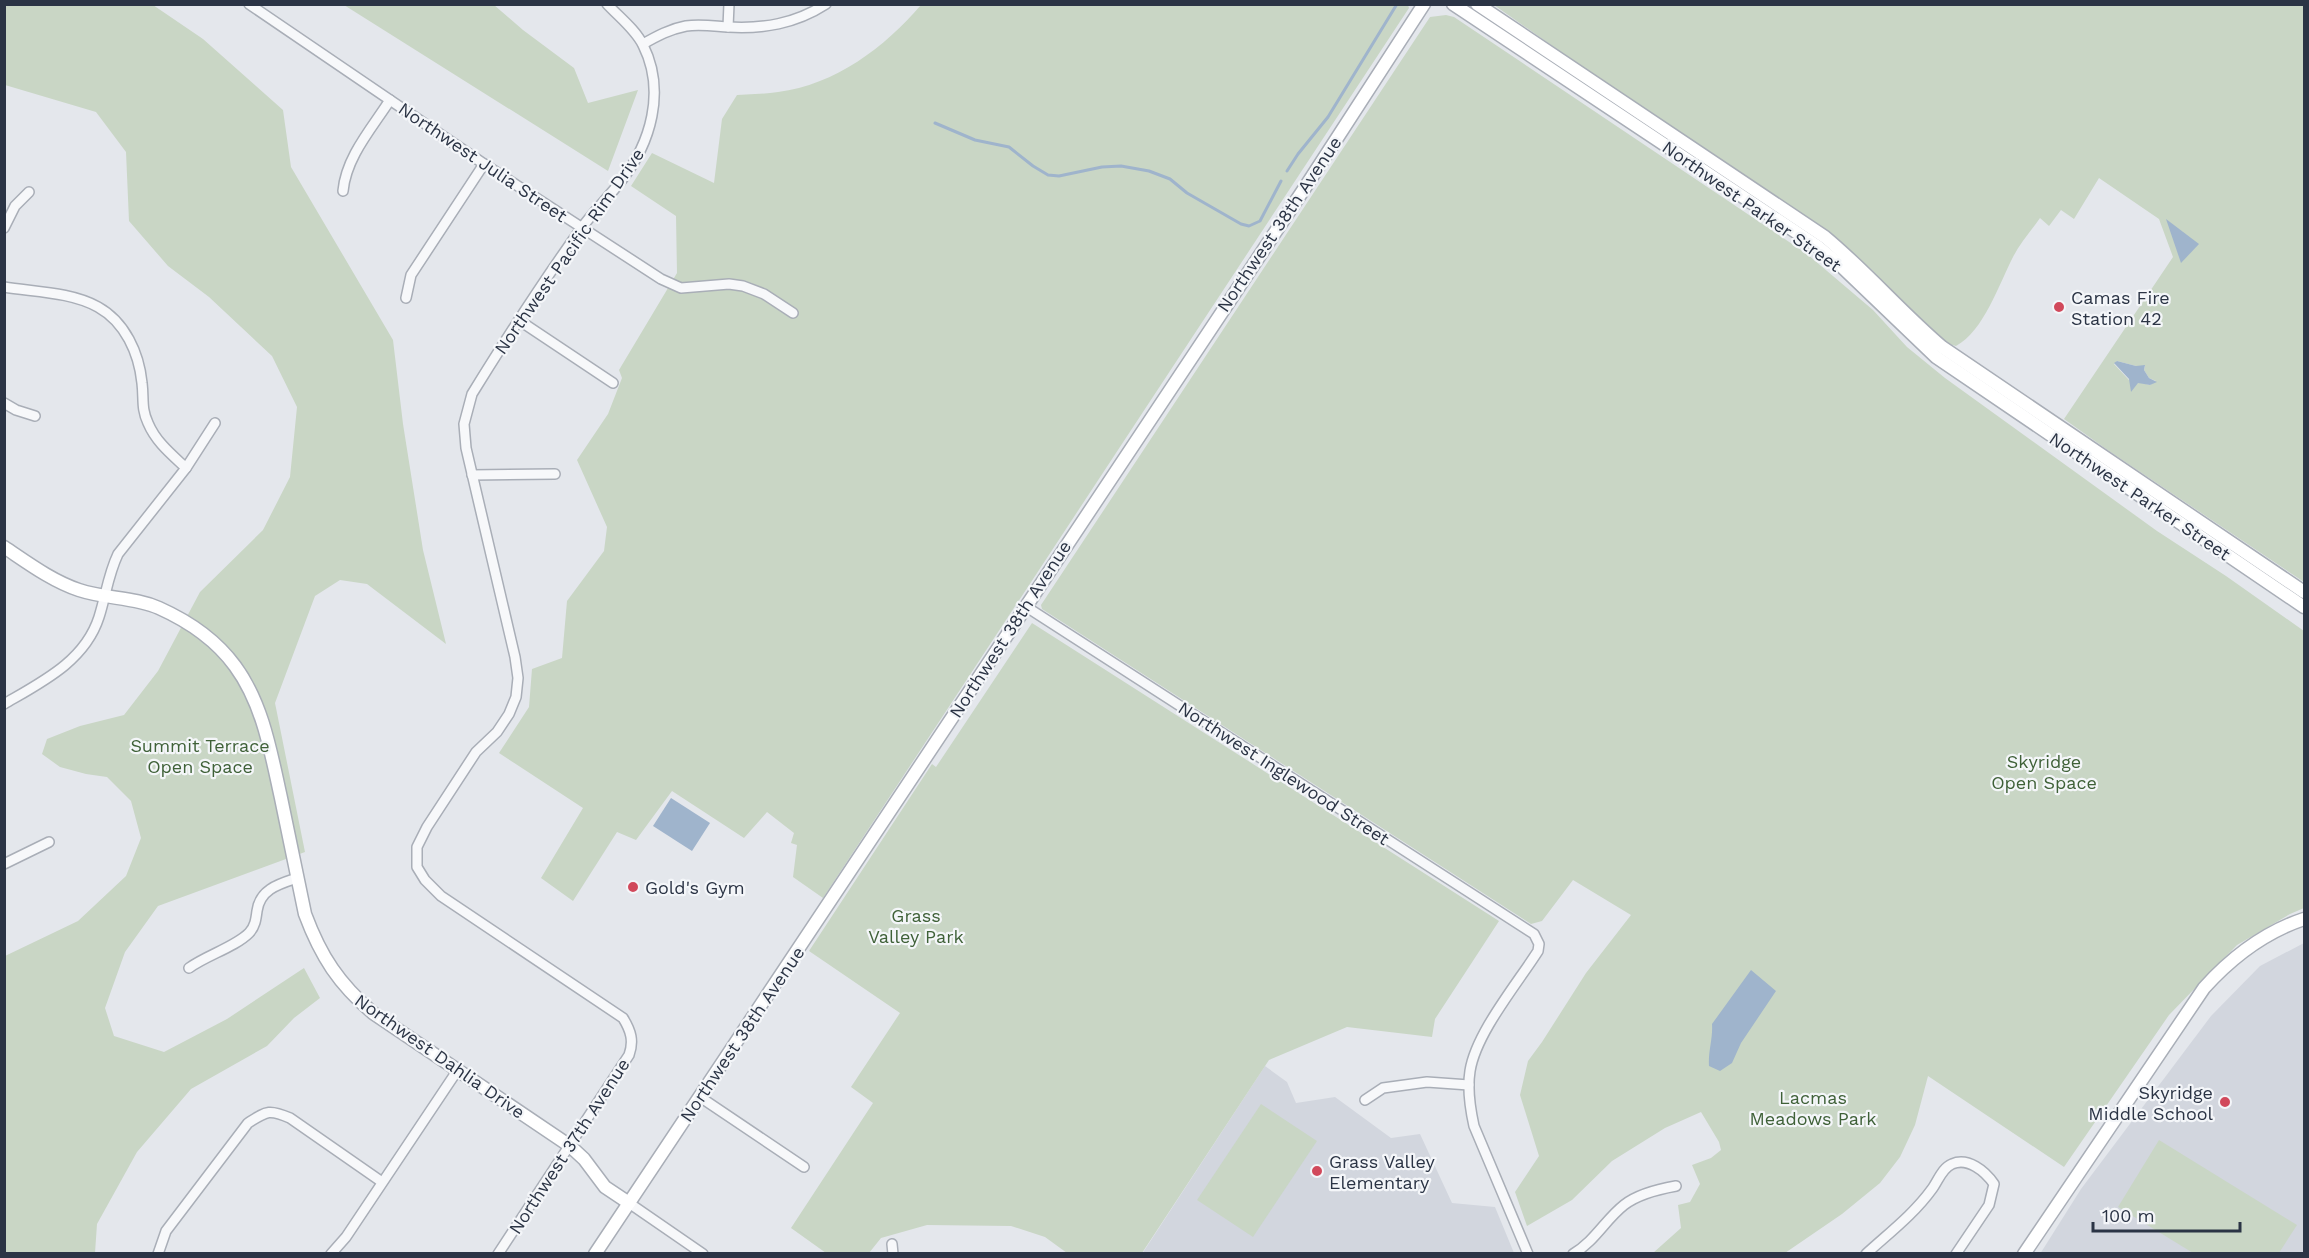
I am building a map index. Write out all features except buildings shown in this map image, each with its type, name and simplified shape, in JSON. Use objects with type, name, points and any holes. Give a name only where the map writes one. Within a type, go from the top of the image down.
[{"type":"street","name":"Northwest Julia Street","points":[[249,4],[484,164],[661,279],[681,288],[729,284],[743,286],[764,294],[793,313]]},
{"type":"street","name":"Northwest Pacific Rim Drive","points":[[607,4],[643,44],[652,70],[655,101],[646,139],[639,156],[622,180],[581,228],[472,394],[464,424],[472,475],[515,657],[518,678],[516,697],[509,714],[497,732],[476,752],[427,827],[417,848],[417,867],[425,880],[441,896],[623,1018],[632,1037]]},
{"type":"street","points":[[728,27],[729,4]]},
{"type":"street","points":[[643,44],[664,32],[686,26],[754,27],[784,24],[813,13],[826,4]]},
{"type":"street","name":"Northwest 38th Avenue","points":[[595,1254],[1306,186],[1424,4]]},
{"type":"street","name":"Northwest Parker Street","points":[[1454,4],[1817,246],[1840,265],[1918,342],[1945,364],[2304,607]]},
{"type":"street","name":"Northwest Parker Street","points":[[1478,4],[1825,237],[1948,352],[2304,592]]},
{"type":"street","points":[[343,191],[344,177],[351,160],[390,100]]},
{"type":"street","points":[[406,298],[411,275],[484,164]]},
{"type":"street","points":[[4,228],[15,206],[29,192]]},
{"type":"street","points":[[4,287],[73,297],[97,306],[110,315],[127,335],[138,359],[142,384],[142,406],[148,425],[159,444],[186,468]]},
{"type":"street","points":[[520,321],[613,383]]},
{"type":"street","points":[[4,403],[16,410],[35,416]]},
{"type":"street","points":[[4,704],[70,663],[85,643],[98,619],[110,570],[118,554],[186,468],[215,423]]},
{"type":"street","points":[[472,475],[555,474]]},
{"type":"street","name":"Northwest Dahlia Drive","points":[[5,548],[46,575],[79,590],[125,598],[157,607],[206,635],[234,665],[251,692],[265,726],[306,914],[315,939],[336,977],[373,1013],[570,1146],[584,1159],[605,1187],[703,1254]]},
{"type":"street","name":"Northwest Inglewood Street","points":[[1025,606],[1534,934],[1539,944],[1538,951],[1483,1036],[1474,1055],[1469,1085]]},
{"type":"street","points":[[4,864],[49,842]]},
{"type":"street","points":[[189,968],[204,957],[241,940],[252,930],[264,893],[274,885],[297,878]]},
{"type":"street","points":[[2025,1254],[2204,988],[2239,954],[2261,939],[2304,919]]},
{"type":"street","name":"Northwest 37th Avenue","points":[[498,1254],[629,1055],[633,1046],[632,1037]]},
{"type":"street","points":[[331,1254],[346,1237],[457,1071]]},
{"type":"street","points":[[1365,1100],[1383,1088],[1427,1082],[1469,1085],[1474,1126],[1528,1254]]},
{"type":"street","points":[[700,1097],[804,1167]]},
{"type":"street","points":[[158,1254],[166,1231],[248,1123],[266,1112],[274,1112],[290,1118],[382,1182]]},
{"type":"street","points":[[1866,1254],[1921,1203],[1950,1164],[1961,1161],[1976,1166],[1988,1175],[1994,1184],[1989,1205],[1956,1254]]},
{"type":"street","points":[[1573,1254],[1597,1236],[1625,1204],[1657,1189],[1676,1186]]},
{"type":"shaded area","name":"Skyridge Middle School","points":[[2304,943],[2304,1253],[2040,1254],[2081,1189],[2211,1016],[2260,966]]},
{"type":"shaded area","name":"Grass Valley Elementary","points":[[1265,1066],[1287,1082],[1296,1103],[1335,1097],[1391,1138],[1420,1134],[1452,1203],[1495,1207],[1514,1253],[1142,1254]]},
{"type":"green space","name":"Summit Terrace Open Space","points":[[5,5],[153,5],[203,39],[283,110],[291,167],[393,340],[403,424],[423,550],[446,644],[367,584],[340,580],[315,596],[275,703],[305,852],[158,906],[125,952],[105,1008],[114,1036],[164,1052],[227,1019],[304,968],[320,998],[294,1018],[267,1046],[191,1089],[137,1152],[97,1224],[95,1253],[5,1253],[5,956],[78,921],[126,876],[141,838],[131,801],[107,777],[60,767],[42,754],[47,739],[80,726],[124,715],[158,671],[200,592],[263,530],[290,477],[297,407],[272,356],[209,297],[168,266],[129,221],[126,152],[96,112],[5,85]]},
{"type":"green space","points":[[344,5],[494,5],[574,68],[588,103],[638,90],[608,171]]},
{"type":"green space","points":[[921,5],[1408,5],[1409,8],[823,898],[793,877],[797,845],[791,843],[794,833],[767,812],[744,838],[672,791],[636,840],[617,832],[573,901],[541,878],[583,808],[499,753],[529,707],[532,669],[562,658],[567,601],[604,551],[607,527],[577,460],[608,414],[622,378],[619,370],[677,273],[676,216],[631,186],[652,153],[714,183],[722,119],[737,95],[773,93],[799,88],[839,72],[875,49],[907,21]]},
{"type":"green space","points":[[1494,5],[2304,5],[2304,582],[2064,419],[2173,257],[2159,219],[2099,178],[2074,219],[2061,210],[2049,226],[2040,218],[2016,252],[1983,318],[1975,330],[1956,346],[1949,344],[1909,311],[1872,270],[1838,241],[1639,107]],"holes":[[[2117,361],[2145,366],[2144,370],[2149,378],[2156,381],[2150,385],[2129,380],[2114,364]]]},
{"type":"green space","points":[[1446,15],[1454,17],[1807,254],[1873,310],[1907,347],[1945,378],[2157,531],[2304,631],[2304,908],[2237,945],[2169,1015],[2064,1167],[1928,1076],[1915,1125],[1900,1157],[1880,1183],[1842,1214],[1785,1253],[1653,1253],[1681,1228],[1678,1205],[1690,1202],[1700,1184],[1692,1165],[1711,1158],[1721,1150],[1719,1142],[1701,1112],[1665,1128],[1612,1161],[1572,1200],[1527,1226],[1515,1192],[1539,1156],[1520,1095],[1528,1061],[1586,973],[1631,915],[1573,880],[1542,921],[1531,924],[1042,609],[1041,605],[1430,17]]},
{"type":"green space","name":"Grass Valley Park","points":[[1032,623],[1499,921],[1435,1019],[1432,1037],[1347,1027],[1269,1060],[1142,1253],[1067,1253],[1045,1237],[1011,1226],[927,1225],[881,1238],[869,1253],[826,1253],[791,1228],[873,1103],[851,1087],[900,1013],[809,951],[932,764],[936,767]]},
{"type":"green space","points":[[1261,1104],[1317,1141],[1253,1237],[1197,1200]]},
{"type":"green space","points":[[2159,1140],[2297,1225],[2279,1253],[2193,1253],[2118,1207]]},
{"type":"water","points":[[2166,219],[2199,244],[2181,263]]},
{"type":"water","points":[[2117,361],[2136,366],[2145,365],[2144,370],[2149,378],[2157,382],[2150,385],[2138,383],[2131,392],[2129,379],[2114,363]]},
{"type":"water","points":[[671,798],[710,823],[692,851],[653,826]]},
{"type":"water","points":[[1751,970],[1776,991],[1741,1043],[1732,1063],[1720,1071],[1709,1066],[1712,1024]]},
{"type":"waterway","points":[[1287,171],[1328,117],[1397,4]]},
{"type":"waterway","points":[[935,123],[975,140],[1009,147],[1048,175],[1059,176],[1102,167],[1121,166],[1149,171],[1170,179],[1187,193],[1241,224],[1249,226],[1260,221],[1281,181]]},
{"type":"place","name":"Camas Fire Station 42","points":[[2059,307]]},
{"type":"place","name":"Gold's Gym","points":[[633,887]]},
{"type":"place","name":"Skyridge Middle School","points":[[2225,1102]]},
{"type":"place","name":"Grass Valley Elementary","points":[[1317,1171]]},
{"type":"park label","name":"Skyridge Open Space","points":[[2044,771]]},
{"type":"park label","name":"Lacmas Meadows Park","points":[[1813,1107]]}]
